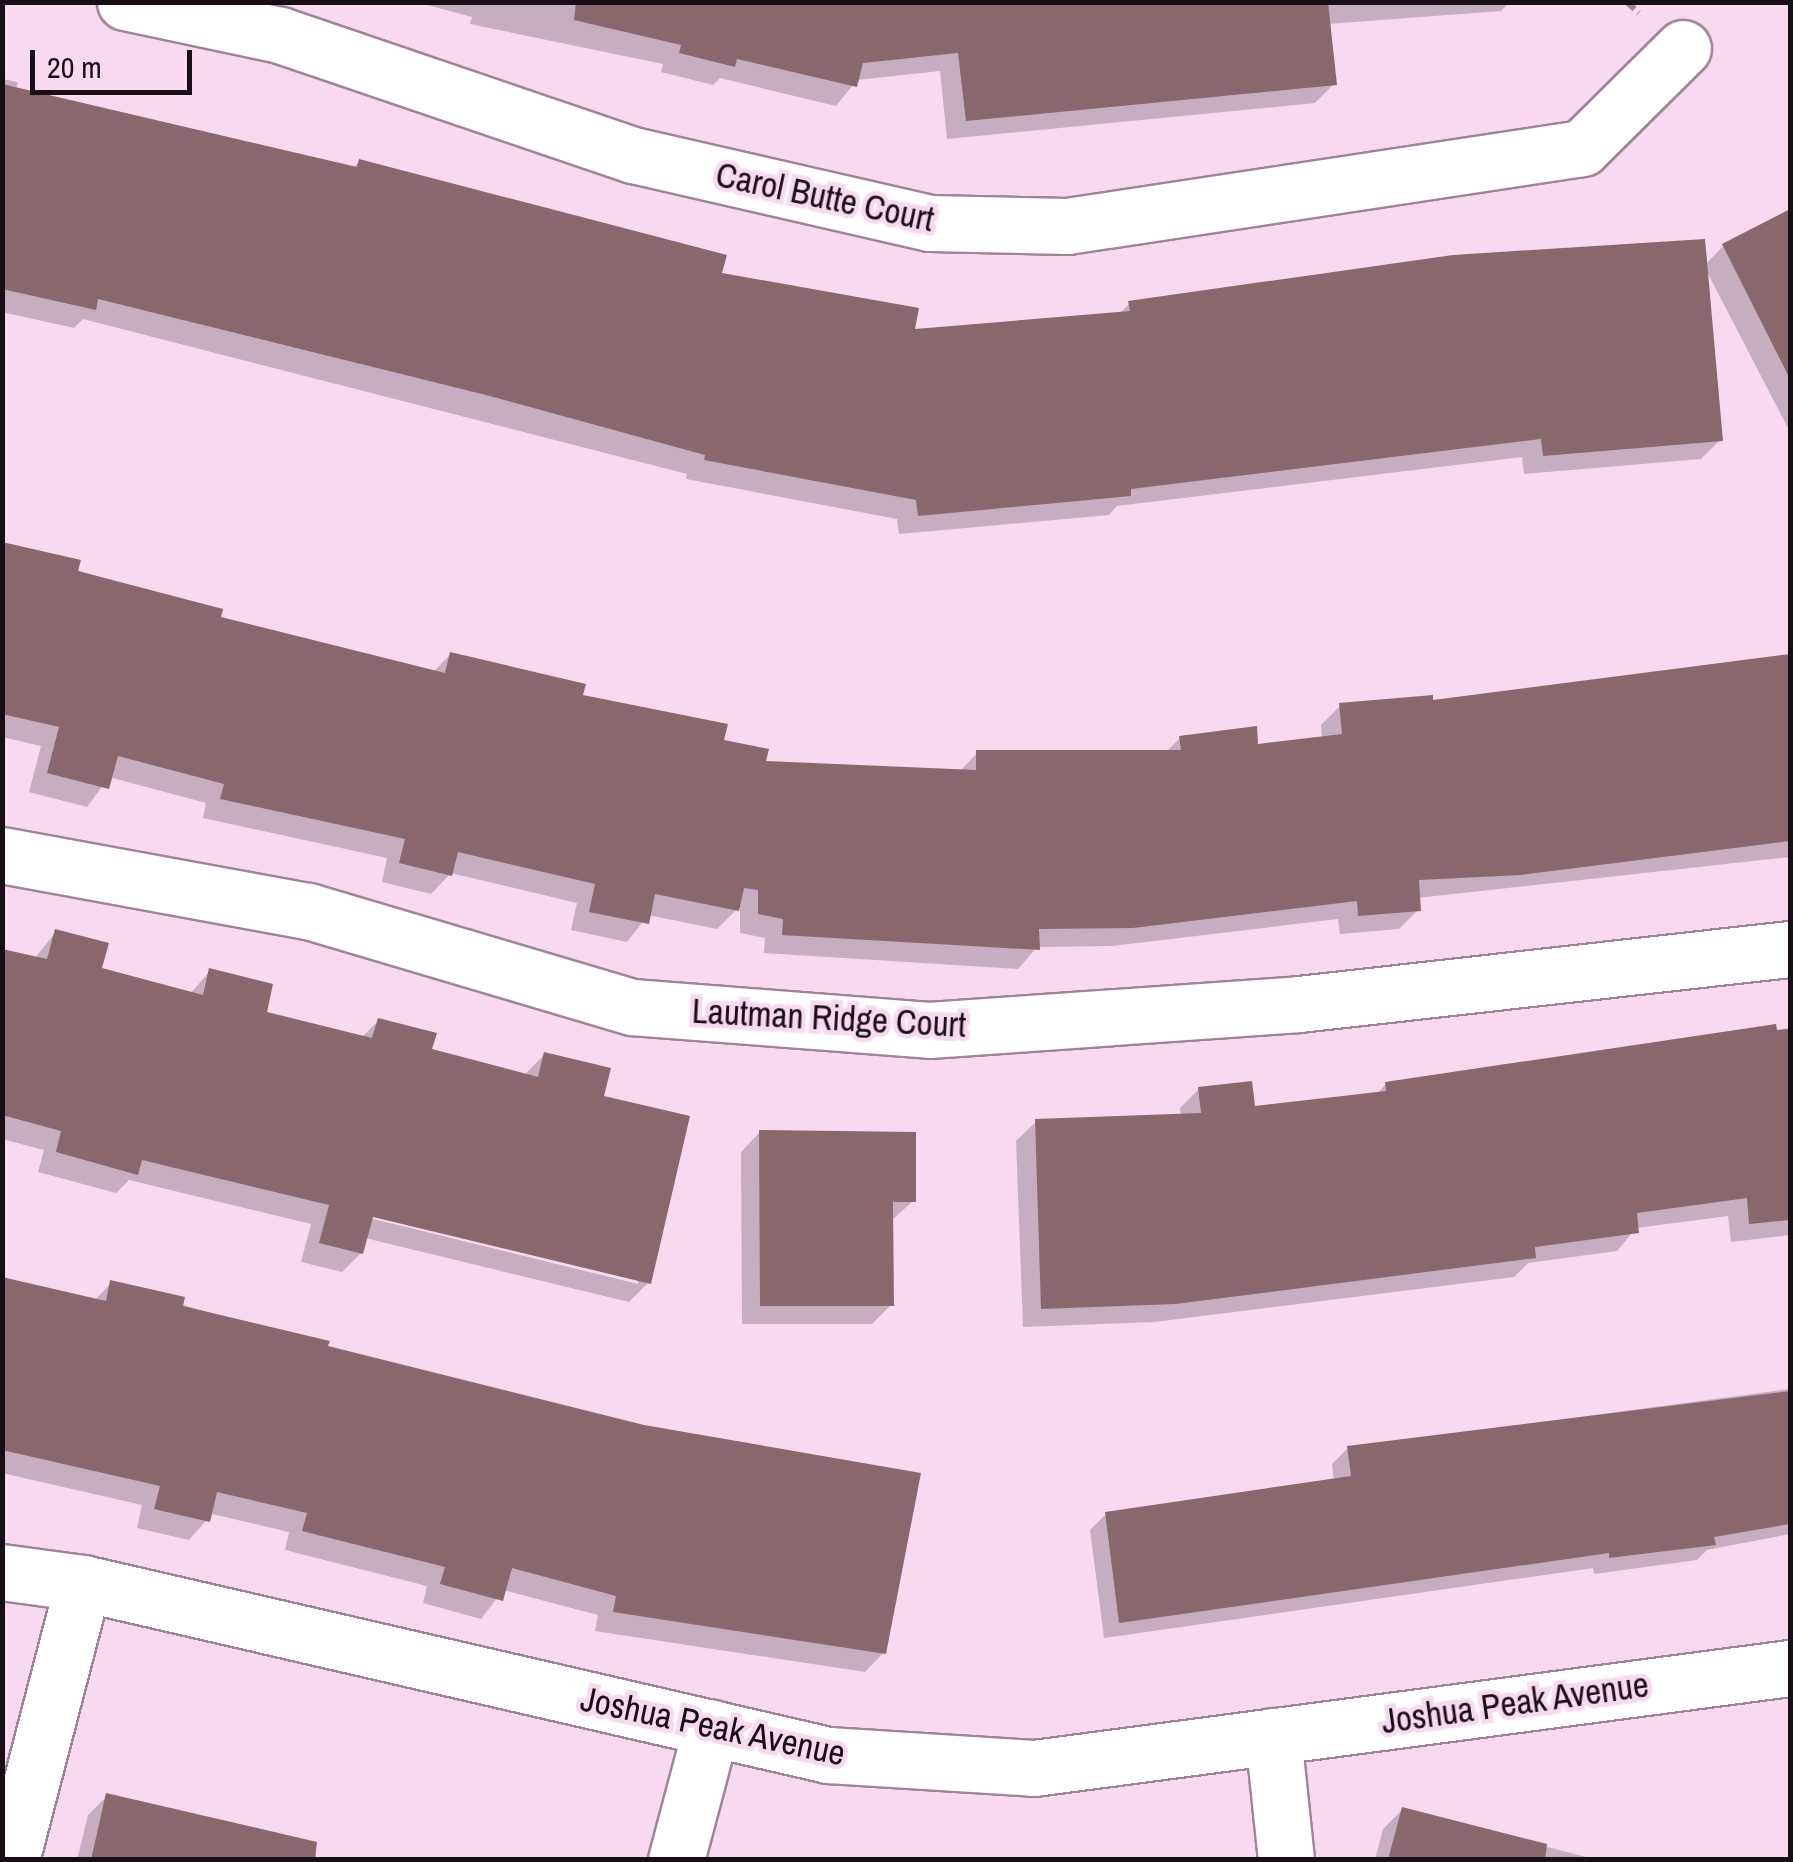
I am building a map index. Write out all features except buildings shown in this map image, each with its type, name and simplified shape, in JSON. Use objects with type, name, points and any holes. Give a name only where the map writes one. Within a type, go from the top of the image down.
[{"type":"street","name":"Carol Butte Court","points":[[125,2],[280,36],[633,155],[930,222],[1067,226],[1582,148],[1683,48]]},
{"type":"street","name":"Lautman Ridge Court","points":[[2,856],[308,911],[632,1007],[929,1030],[1299,1004],[1790,949]]},
{"type":"street","name":"Joshua Peak Avenue","points":[[2,1572],[83,1584],[828,1755],[1034,1768],[1790,1668]]},
{"type":"street","points":[[11,1860],[83,1584]]},
{"type":"street","points":[[676,1860],[711,1728]]},
{"type":"street","points":[[1273,1736],[1286,1860]]}]
